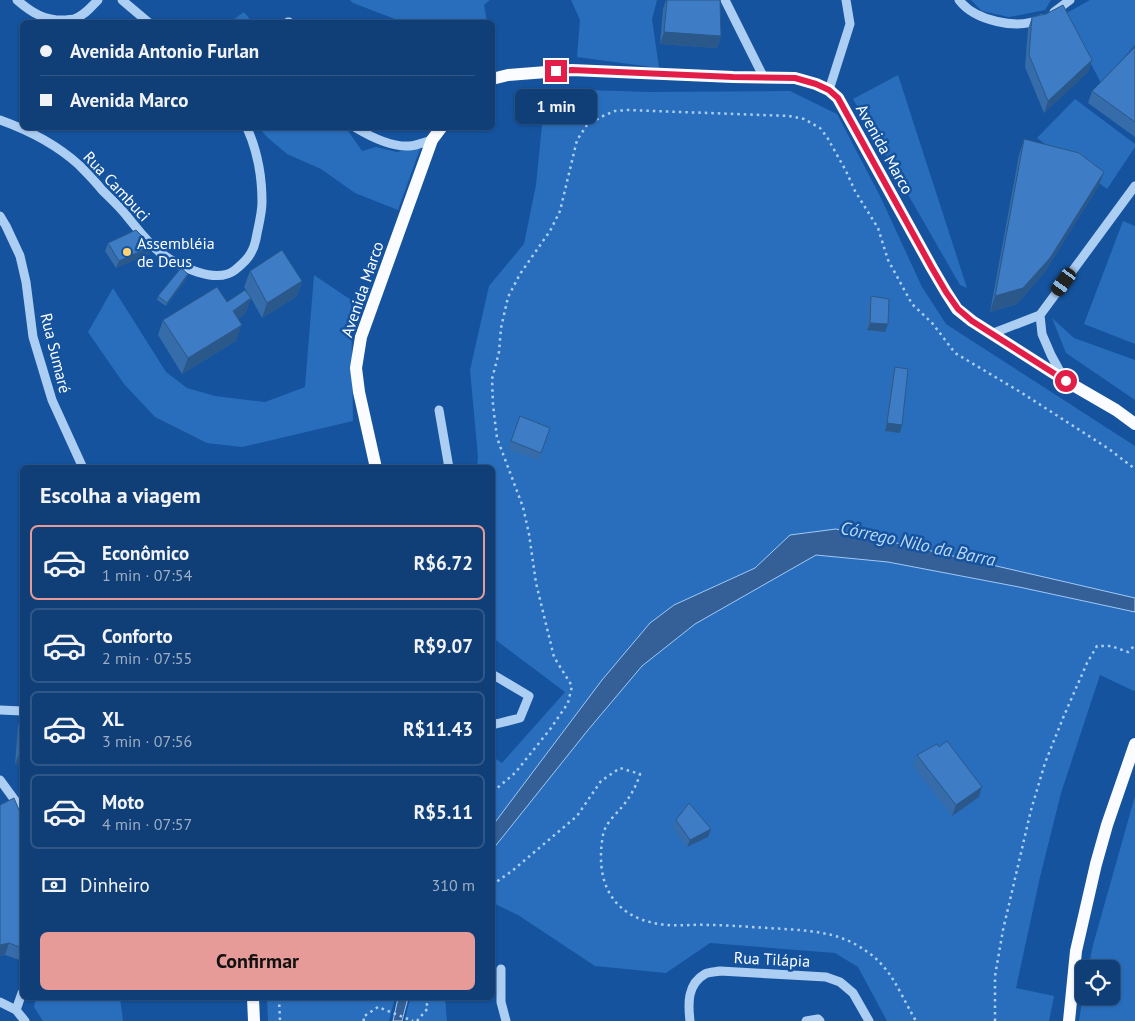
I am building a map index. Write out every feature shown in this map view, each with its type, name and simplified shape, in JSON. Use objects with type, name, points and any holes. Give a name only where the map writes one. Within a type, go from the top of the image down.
[{"type":"main road","points":[[495,78],[508,75],[572,70],[723,77],[795,78],[829,90]]},
{"type":"main road","name":"Avenida Marco","points":[[829,90],[838,98],[946,292],[958,309],[991,334],[1116,410],[1135,424]]},
{"type":"main road","name":"Avenida Marco","points":[[375,465],[359,392],[356,368],[361,337],[432,140],[440,130]]},
{"type":"main road","points":[[1069,1021],[1076,951],[1096,864],[1107,825],[1135,744]]},
{"type":"main road","points":[[253,1000],[254,1021]]},
{"type":"street","points":[[16,0],[38,15],[55,20],[73,19],[86,12],[98,0]]},
{"type":"street","points":[[122,0],[146,20]]},
{"type":"street","points":[[725,0],[764,78]]},
{"type":"street","points":[[829,90],[850,24],[846,0]]},
{"type":"street","points":[[959,0],[977,15],[1003,23],[1021,24],[1036,21],[1051,14],[1070,0]]},
{"type":"street","name":"Rua Cambuci","points":[[0,120],[20,129]]},
{"type":"street","name":"Rua Cambuci","points":[[23,130],[54,145],[78,164],[125,213],[147,241],[162,254],[184,267],[203,274],[216,276],[231,273],[247,260],[255,244],[262,202],[259,170],[252,138],[248,130]]},
{"type":"street","points":[[360,130],[373,137],[409,146],[432,140]]},
{"type":"street","points":[[991,334],[1040,315],[1135,186]]},
{"type":"street","name":"Rua Sumaré","points":[[0,216],[20,256],[26,282],[33,337],[52,400],[82,465]]},
{"type":"street","points":[[1040,315],[1042,334],[1051,355],[1066,381]]},
{"type":"street","points":[[439,410],[448,465]]},
{"type":"street","points":[[495,676],[529,696],[520,718],[495,724]]},
{"type":"street","points":[[0,710],[20,711]]},
{"type":"street","points":[[0,780],[20,807]]},
{"type":"street","points":[[501,969],[501,1002],[506,1021]]},
{"type":"street","name":"Rua Tilápia","points":[[690,1021],[689,996],[692,987],[706,973],[720,971],[826,977],[840,982],[853,993],[869,1021]]},
{"type":"street","points":[[16,1010],[20,999]]},
{"type":"street","points":[[0,1002],[16,1010],[25,1021]]},
{"type":"street","points":[[806,1021],[818,1019],[820,1021]]},
{"type":"path","points":[[495,789],[515,773],[552,728],[568,703],[572,686],[554,657],[536,584],[523,507],[497,438],[492,379],[499,352],[500,328],[508,297],[520,274],[550,230],[560,211],[577,140],[587,125],[603,116],[615,111],[628,110],[789,116],[804,119],[820,128],[827,137],[855,191],[878,228],[888,260],[912,304],[933,324],[955,353],[1109,449],[1135,470]]},
{"type":"path","points":[[995,1021],[995,976],[1003,930],[1031,810],[1045,763],[1087,663],[1097,646],[1110,646],[1128,652],[1135,645]]},
{"type":"path","points":[[495,883],[512,871],[577,816],[601,781],[620,768],[629,770],[640,774],[637,783],[603,833],[601,853],[601,869],[608,892],[619,907],[636,918],[659,924],[707,925],[831,934],[852,942],[870,953],[883,965],[896,983],[916,1021]]},
{"type":"path","points":[[279,1000],[280,1021]]},
{"type":"path","points":[[417,1021],[428,1008],[426,1000]]},
{"type":"path","points":[[364,1021],[363,1017],[378,1007],[413,1021]]},
{"type":"shaded area","points":[[350,0],[490,0],[484,5],[487,20],[398,20],[353,3]]},
{"type":"shaded area","points":[[571,0],[657,0],[652,19],[659,68],[577,57],[580,20]]},
{"type":"shaded area","points":[[971,0],[1051,0],[1045,10],[1009,17],[982,11]]},
{"type":"shaded area","points":[[1090,0],[1135,0],[1135,45],[1101,83],[1065,14]]},
{"type":"shaded area","points":[[244,12],[250,20],[233,20]]},
{"type":"shaded area","points":[[898,75],[967,288],[960,285],[853,99]]},
{"type":"shaded area","points":[[557,89],[648,92],[790,91],[837,114],[880,196],[922,287],[946,324],[1135,446],[1135,690],[1100,675],[1061,793],[1040,877],[1016,988],[1054,996],[1049,1021],[887,1021],[858,967],[835,953],[710,943],[666,973],[595,966],[518,915],[495,904],[495,758],[502,763],[565,692],[495,640],[495,465],[477,465],[470,370],[489,286],[524,244],[536,185],[544,105],[548,97]]},
{"type":"shaded area","points":[[1075,99],[1135,144],[1135,147],[1107,189],[1037,138]]},
{"type":"shaded area","points":[[261,130],[347,130],[362,151],[376,147],[397,152],[421,146],[398,210],[355,193],[321,169],[287,154]]},
{"type":"shaded area","points":[[1123,221],[1135,226],[1135,344],[1084,324]]},
{"type":"shaded area","points":[[314,275],[351,300],[353,421],[242,447],[207,443],[155,417],[124,384],[88,332],[113,288],[166,372],[187,388],[215,396],[265,402],[305,387]]},
{"type":"shaded area","points":[[1052,318],[1074,338],[1135,360],[1135,400],[1066,353]]},
{"type":"shaded area","points":[[836,529],[1135,598],[1135,612],[888,562],[816,555],[695,624],[642,666],[495,846],[495,822],[602,680],[650,623],[674,605],[755,568],[790,535]]},
{"type":"shaded area","points":[[1135,796],[1135,1021],[1079,1021],[1082,1005],[1120,1005],[1120,960],[1090,960]]},
{"type":"shaded area","points":[[36,1000],[120,1000],[123,1021],[43,1021],[34,1007]]},
{"type":"shaded area","points":[[267,1000],[394,1000],[389,1021],[268,1021]]},
{"type":"shaded area","points":[[398,1000],[407,1000],[402,1021],[393,1021]]},
{"type":"shaded area","points":[[410,1000],[445,1000],[447,1021],[405,1021]]},
{"type":"building","points":[[667,0],[720,0],[721,36],[664,32]]},
{"type":"building","points":[[1063,5],[1092,60],[1048,101],[1029,55],[1032,17],[1046,14]]},
{"type":"building","points":[[1135,47],[1135,122],[1092,91]]},
{"type":"building","points":[[1024,139],[1079,153],[1104,172],[1050,258],[1023,288],[995,296]]},
{"type":"building","points":[[136,230],[152,246],[119,261],[108,243]]},
{"type":"building","points":[[282,250],[302,281],[267,303],[250,271]]},
{"type":"building","points":[[181,268],[188,274],[167,303],[158,296]]},
{"type":"building","points":[[217,287],[227,302],[245,290],[251,298],[233,311],[242,325],[188,358],[163,320]]},
{"type":"building","points":[[871,296],[889,299],[888,324],[870,323]]},
{"type":"building","points":[[895,367],[908,369],[902,425],[887,423]]},
{"type":"building","points":[[520,416],[550,428],[541,453],[511,441]]},
{"type":"building","points":[[947,741],[982,787],[956,805],[917,755],[937,744],[939,747]]},
{"type":"building","points":[[14,798],[20,812],[20,947],[9,943],[0,945],[0,805]]},
{"type":"building","points":[[689,803],[711,829],[690,840],[676,820]]},
{"type":"place","name":"Assembléia de Deus","points":[[127,252]]},
{"type":"route","points":[[556,71],[795,78],[829,90],[838,98],[932,268],[958,309],[972,321],[1066,381]]},
{"type":"water label","name":"Córrego Nilo da Barra","points":[[918,544]]}]
